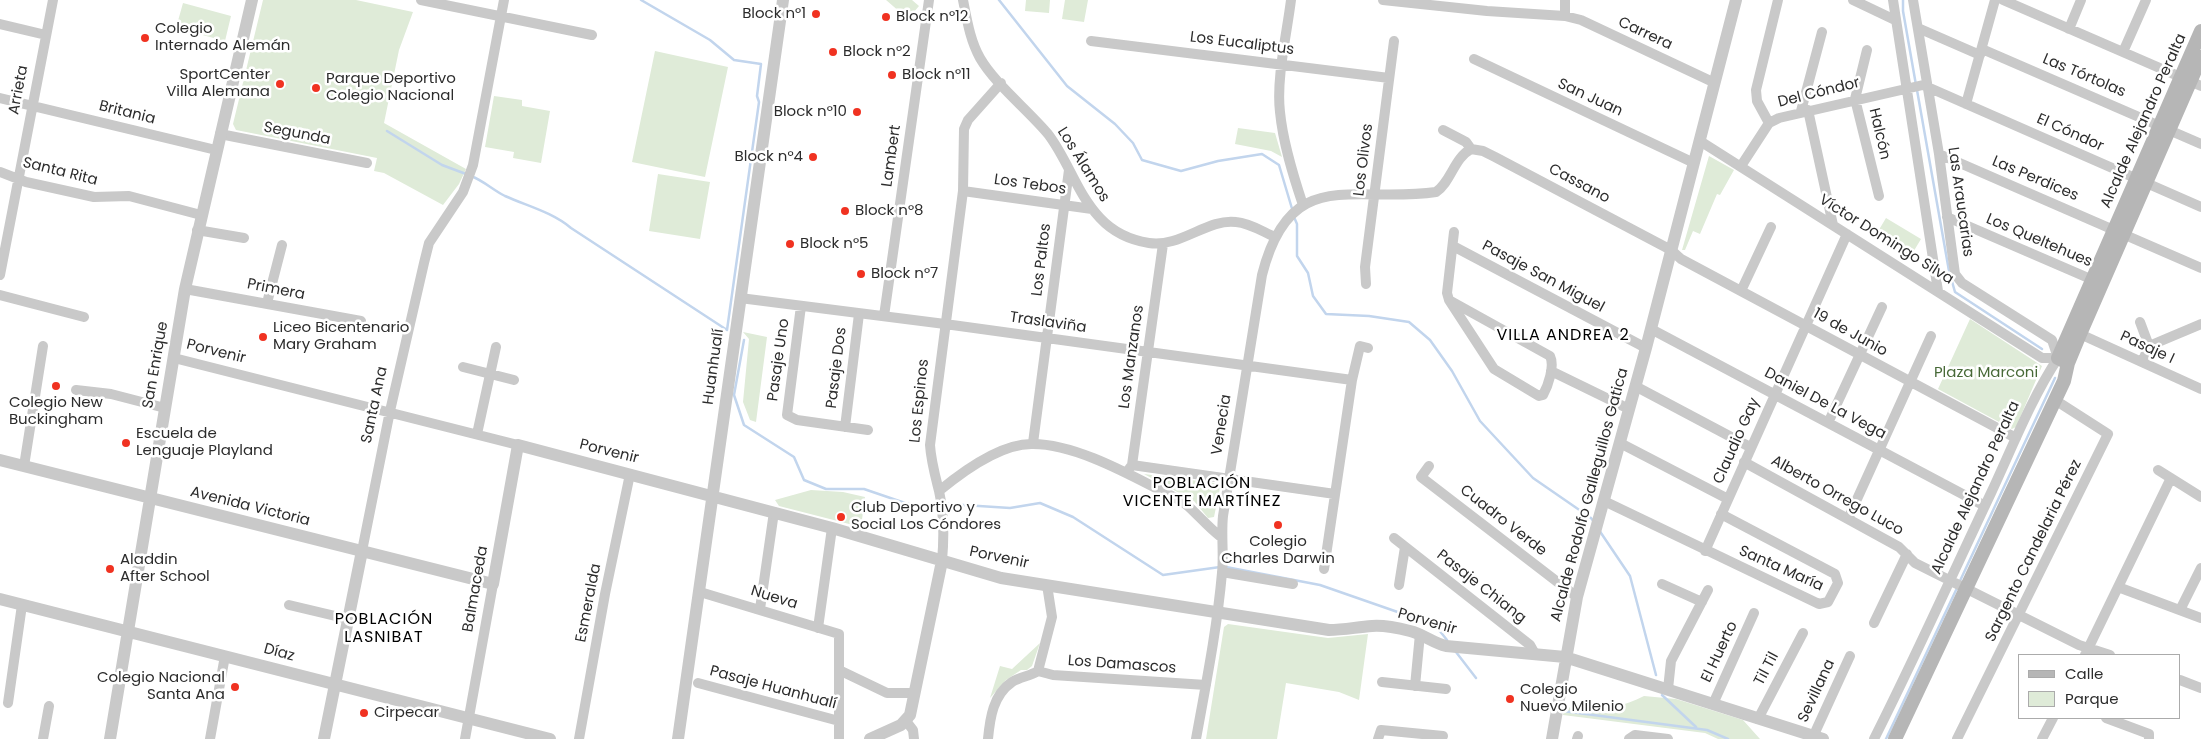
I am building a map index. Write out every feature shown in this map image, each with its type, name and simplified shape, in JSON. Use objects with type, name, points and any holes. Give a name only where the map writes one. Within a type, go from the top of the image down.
[{"type":"main road","name":"Alcalde Alejandro Peralta","points":[[2191,82],[2201,31]]},
{"type":"main road","name":"Alcalde Alejandro Peralta","points":[[2063,360],[2080,334],[2119,232],[2141,181],[2165,127],[2191,82],[2201,57]]},
{"type":"main road","name":"Alcalde Alejandro Peralta","points":[[1895,739],[2064,381],[2063,360],[2093,280],[2119,232]]},
{"type":"street","name":"Arrieta","points":[[0,275],[53,0]]},
{"type":"street","name":"San Enrique","points":[[110,739],[185,289],[197,230],[252,0]]},
{"type":"street","points":[[421,0],[475,5],[501,16],[592,35]]},
{"type":"street","name":"Santa Ana","points":[[324,739],[390,412],[429,243],[463,192],[470,175],[504,0]]},
{"type":"street","name":"Huanhualí","points":[[678,739],[783,0]]},
{"type":"street","name":"Lambert","points":[[884,316],[929,0]]},
{"type":"street","name":"Los Álamos","points":[[963,0],[969,32],[977,52],[986,66],[1048,135],[1092,209],[1100,218],[1123,236],[1151,244],[1163,244],[1182,239],[1221,223],[1235,222],[1275,237]]},
{"type":"street","points":[[1291,0],[1283,64],[1280,111],[1286,149],[1301,207]]},
{"type":"street","name":"Carrera","points":[[1382,0],[1487,11],[1565,16],[1581,20],[1715,83]]},
{"type":"street","points":[[1565,0],[1565,16]]},
{"type":"street","name":"Alcalde Rodolfo Galleguillos Gatica","points":[[1552,739],[1577,597],[1646,348],[1736,0]]},
{"type":"street","points":[[1769,124],[1757,101],[1756,90],[1778,0]]},
{"type":"street","points":[[1853,0],[1895,20]]},
{"type":"street","points":[[1893,0],[1938,291]]},
{"type":"street","name":"Las Araucarias","points":[[1913,0],[1925,86],[1939,154],[1955,274],[1958,279],[2052,340],[2063,360]]},
{"type":"street","points":[[1966,104],[1995,0]]},
{"type":"street","points":[[2003,0],[2016,2],[2069,29],[2191,82]]},
{"type":"street","points":[[2069,29],[2081,0]]},
{"type":"street","points":[[2123,52],[2146,0]]},
{"type":"street","points":[[0,24],[46,35]]},
{"type":"street","name":"Las Tórtolas","points":[[1918,28],[2165,127],[2201,144]]},
{"type":"street","points":[[1822,32],[1804,111],[1833,225]]},
{"type":"street","name":"Los Olivos","points":[[1366,284],[1365,267],[1394,40]]},
{"type":"street","name":"Los Eucaliptus","points":[[1091,41],[1389,78]]},
{"type":"street","name":"Halcón","points":[[1867,50],[1856,99],[1878,196]]},
{"type":"street","name":"San Juan","points":[[1474,59],[1694,163]]},
{"type":"street","name":"Los Espinos","points":[[906,720],[910,715],[944,546],[939,492],[931,460],[930,445],[963,191],[964,129],[968,120],[1001,83]]},
{"type":"street","name":"Del Cóndor","points":[[1741,166],[1769,124],[1779,118],[1856,99],[1925,86]]},
{"type":"street","name":"El Cóndor","points":[[1925,86],[2201,206]]},
{"type":"street","name":"Britania","points":[[0,98],[216,150]]},
{"type":"street","points":[[1275,237],[1289,218],[1301,207],[1317,199],[1335,194],[1436,192],[1442,188],[1462,156],[1471,150],[1466,142],[1443,130]]},
{"type":"street","name":"Segunda","points":[[220,134],[367,162]]},
{"type":"street","name":"Víctor Domingo Silva","points":[[1700,141],[2042,358],[2063,360]]},
{"type":"street","name":"Cassano","points":[[1471,150],[1483,151],[1671,250]]},
{"type":"street","name":"Las Perdices","points":[[1939,154],[2201,268]]},
{"type":"street","name":"Los Paltos","points":[[1034,444],[1069,170]]},
{"type":"street","name":"Santa Rita","points":[[0,172],[26,182],[94,198],[129,196],[201,215]]},
{"type":"street","name":"Los Tebos","points":[[963,191],[1092,209]]},
{"type":"street","name":"Los Queltehues","points":[[1947,217],[2093,280]]},
{"type":"street","points":[[1741,291],[1771,227]]},
{"type":"street","points":[[197,230],[244,238]]},
{"type":"street","points":[[1449,300],[1550,356],[1553,361],[1544,393],[1539,396],[1494,369],[1449,300],[1447,293],[1454,232]]},
{"type":"street","name":"Claudio Gay","points":[[1705,551],[1847,234]]},
{"type":"street","name":"Venecia","points":[[1196,739],[1217,612],[1222,572],[1221,537],[1246,367],[1262,275],[1268,252],[1275,237]]},
{"type":"street","points":[[267,303],[282,244]]},
{"type":"street","name":"Los Manzanos","points":[[1129,469],[1163,244]]},
{"type":"street","name":"Pasaje San Miguel","points":[[1453,246],[1646,348]]},
{"type":"street","name":"19 de Junio","points":[[1671,250],[1681,259],[2016,438]]},
{"type":"street","name":"Primera","points":[[185,289],[361,321]]},
{"type":"street","points":[[0,296],[84,317]]},
{"type":"street","name":"Traslaviña","points":[[740,298],[1352,380]]},
{"type":"street","name":"Pasaje Uno","points":[[801,306],[787,411],[789,417],[797,420],[845,427]]},
{"type":"street","points":[[1828,423],[1882,307]]},
{"type":"street","name":"Pasaje Dos","points":[[845,427],[859,314]]},
{"type":"street","points":[[2140,322],[2149,346]]},
{"type":"street","points":[[2142,362],[2149,346],[2201,324]]},
{"type":"street","name":"Daniel De La Vega","points":[[1651,329],[1985,506]]},
{"type":"street","name":"Pasaje I","points":[[2080,334],[2201,389]]},
{"type":"street","points":[[1848,519],[1931,336]]},
{"type":"street","points":[[24,466],[43,346]]},
{"type":"street","points":[[1324,569],[1352,380],[1360,346],[1368,348]]},
{"type":"street","points":[[477,434],[496,347]]},
{"type":"street","name":"Porvenir","points":[[174,358],[477,434],[774,512],[1001,578],[1329,630],[1346,630],[1373,626],[1397,628],[1420,634],[1437,644],[1446,646],[1565,657],[1816,738]]},
{"type":"street","name":"Alcalde Alejandro Peralta","points":[[1874,739],[2016,438],[2048,374],[2063,360]]},
{"type":"street","points":[[463,367],[514,380]]},
{"type":"street","points":[[1551,371],[1629,409]]},
{"type":"street","points":[[1635,386],[1750,447]]},
{"type":"street","points":[[76,390],[111,394],[165,408]]},
{"type":"street","name":"Sargento Candelaria Pérez","points":[[1957,739],[2108,434],[2055,400]]},
{"type":"street","points":[[845,427],[868,430]]},
{"type":"street","points":[[1620,443],[1728,499]]},
{"type":"street","points":[[939,492],[976,464],[1000,452],[1020,445],[1034,444],[1097,459],[1129,469],[1229,478],[1336,494]]},
{"type":"street","name":"Balmaceda","points":[[465,739],[518,445]]},
{"type":"street","name":"Avenida Victoria","points":[[0,460],[493,584]]},
{"type":"street","name":"Alberto Orrego Luco","points":[[1744,462],[1899,547],[1915,563],[2086,651],[2104,654]]},
{"type":"street","name":"Cuadro Verde","points":[[1429,466],[1421,477],[1577,597]]},
{"type":"street","points":[[1129,469],[1187,505],[1221,537]]},
{"type":"street","points":[[2158,470],[2201,497]]},
{"type":"street","name":"Esmeralda","points":[[579,739],[605,594],[630,474]]},
{"type":"street","points":[[2086,651],[2171,478]]},
{"type":"street","name":"Santa María","points":[[1604,501],[1819,604],[1828,602],[1838,583],[1835,574],[1721,514]]},
{"type":"street","points":[[760,609],[774,512]]},
{"type":"street","points":[[818,628],[832,528]]},
{"type":"street","name":"Pasaje Chiang","points":[[1394,538],[1530,645],[1535,654]]},
{"type":"street","points":[[1399,585],[1405,547]]},
{"type":"street","points":[[1874,623],[1907,554]]},
{"type":"street","points":[[2180,610],[2201,568]]},
{"type":"street","points":[[1222,572],[1293,584]]},
{"type":"street","points":[[1662,584],[1702,602]]},
{"type":"street","points":[[988,739],[992,713],[997,699],[1004,689],[1014,681],[1038,671],[1052,617],[1048,585]]},
{"type":"street","points":[[2118,587],[2201,618]]},
{"type":"street","points":[[1668,689],[1671,661],[1708,590]]},
{"type":"street","name":"Nueva","points":[[700,592],[838,634],[839,670]]},
{"type":"street","name":"Díaz","points":[[0,599],[550,739]]},
{"type":"street","points":[[8,703],[22,605]]},
{"type":"street","points":[[289,605],[348,619]]},
{"type":"street","name":"El Huerto","points":[[1713,704],[1754,613]]},
{"type":"street","name":"Til Til","points":[[1758,719],[1803,633]]},
{"type":"street","points":[[1415,686],[1420,634]]},
{"type":"street","points":[[210,739],[225,656]]},
{"type":"street","name":"Sevillana","points":[[1816,738],[1850,656]]},
{"type":"street","points":[[839,739],[839,670],[887,692],[914,693]]},
{"type":"street","name":"Los Damascos","points":[[1038,671],[1053,675],[1206,685]]},
{"type":"street","points":[[2181,680],[2201,688]]},
{"type":"street","points":[[1382,682],[1446,689]]},
{"type":"street","name":"Pasaje Huanhualí","points":[[698,683],[839,721]]},
{"type":"street","points":[[43,739],[50,706]]},
{"type":"street","points":[[2042,739],[2052,719]]},
{"type":"street","points":[[2108,719],[2149,736]]},
{"type":"street","points":[[870,739],[906,720],[913,730],[914,739]]},
{"type":"street","points":[[1378,739],[1381,730],[1430,737],[1443,736]]},
{"type":"street","points":[[1629,739],[1636,735],[1668,739]]},
{"type":"green space","name":"Parque Deportivo Colegio Nacional","points":[[263,0],[356,0],[413,12],[399,50],[384,123],[466,169],[459,184],[443,205],[384,173],[374,171],[377,158],[236,130],[233,124]]},
{"type":"green space","points":[[886,0],[912,0],[919,6],[908,19]]},
{"type":"green space","points":[[1026,0],[1050,0],[1049,13],[1025,11]]},
{"type":"green space","points":[[1065,0],[1088,0],[1084,22],[1062,19]]},
{"type":"green space","points":[[183,3],[231,16],[225,41],[176,28]]},
{"type":"green space","points":[[655,51],[728,67],[705,177],[632,162]]},
{"type":"green space","points":[[494,96],[522,100],[522,106],[550,111],[541,163],[513,158],[514,152],[485,147]]},
{"type":"green space","points":[[1238,128],[1275,133],[1282,157],[1271,151],[1235,144]]},
{"type":"green space","points":[[1709,156],[1734,170],[1720,195],[1717,194],[1700,234],[1693,231],[1685,250],[1682,250]]},
{"type":"green space","points":[[658,174],[710,182],[700,239],[649,231]]},
{"type":"green space","points":[[1886,218],[1921,239],[1909,259],[1874,238]]},
{"type":"green space","name":"Plaza Marconi","points":[[1970,319],[2042,366],[2016,427],[2012,429],[1938,389]]},
{"type":"green space","points":[[743,332],[767,337],[756,422],[750,420],[743,402],[749,339]]},
{"type":"green space","points":[[1144,474],[1214,483],[1220,488],[1214,517],[1208,518],[1194,501]]},
{"type":"green space","name":"Club Deportivo y Social Los Cóndores","points":[[811,490],[843,492],[865,497],[861,527],[779,506],[775,500]]},
{"type":"green space","points":[[1228,624],[1328,638],[1368,634],[1359,700],[1339,692],[1286,683],[1277,739],[1206,739],[1224,627]]},
{"type":"green space","points":[[1040,643],[1032,666],[1027,670],[1021,670],[1006,680],[990,698],[1000,666],[1012,669]]},
{"type":"green space","points":[[1644,696],[1676,699],[1743,720],[1760,739],[1718,739],[1705,733],[1563,715],[1564,707],[1586,709],[1614,707]]},
{"type":"waterway","points":[[471,176],[505,196],[556,218],[727,330],[759,102],[757,96],[761,64],[734,60],[710,40],[641,0]]},
{"type":"waterway","points":[[999,0],[1067,86],[1115,124],[1133,143],[1142,160],[1181,171],[1218,161],[1262,154],[1279,165],[1293,212]]},
{"type":"waterway","points":[[1903,0],[1903,11],[1916,85]]},
{"type":"waterway","points":[[1917,90],[1949,271],[1955,292],[2042,349]]},
{"type":"waterway","points":[[387,131],[442,165],[466,174]]},
{"type":"waterway","points":[[1294,217],[1297,224],[1297,256],[1308,273],[1313,296],[1326,314],[1369,316],[1409,322],[1430,340],[1452,371],[1480,421],[1533,478],[1594,522]]},
{"type":"waterway","points":[[744,340],[734,395],[744,425],[794,457],[804,480],[826,489],[864,489],[905,503],[933,506]]},
{"type":"waterway","points":[[1959,583],[2055,378]]},
{"type":"waterway","points":[[948,504],[1010,508],[1040,503],[1073,517],[1163,575],[1220,567]]},
{"type":"waterway","points":[[1599,530],[1630,576],[1656,675]]},
{"type":"waterway","points":[[1226,567],[1320,585],[1435,625],[1447,640]]},
{"type":"waterway","points":[[1886,739],[1957,588]]},
{"type":"waterway","points":[[1456,652],[1476,678]]},
{"type":"waterway","points":[[1662,695],[1696,727]]},
{"type":"waterway","points":[[1563,711],[1707,730],[1728,739]]},
{"type":"place","name":"Block n°1","points":[[816,14]]},
{"type":"place","name":"Block n°12","points":[[886,17]]},
{"type":"place","name":"Colegio Internado Alemán","points":[[145,38]]},
{"type":"place","name":"Block n°2","points":[[833,52]]},
{"type":"place","name":"Block n°11","points":[[892,75]]},
{"type":"place","name":"SportCenter Villa Alemana","points":[[280,84]]},
{"type":"place","name":"Parque Deportivo Colegio Nacional","points":[[316,88]]},
{"type":"place","name":"Block n°10","points":[[857,112]]},
{"type":"place","name":"Block n°4","points":[[813,157]]},
{"type":"place","name":"Block n°8","points":[[845,211]]},
{"type":"place","name":"Block n°5","points":[[790,244]]},
{"type":"place","name":"Block n°7","points":[[861,274]]},
{"type":"place","name":"Liceo Bicentenario Mary Graham","points":[[263,337]]},
{"type":"place","name":"Colegio New Buckingham","points":[[56,386]]},
{"type":"place","name":"Escuela de Lenguaje Playland","points":[[126,443]]},
{"type":"place","name":"Club Deportivo y Social Los Cóndores","points":[[841,517]]},
{"type":"place","name":"Colegio Charles Darwin","points":[[1278,525]]},
{"type":"place","name":"Aladdin After School","points":[[110,569]]},
{"type":"place","name":"Colegio Nacional Santa Ana","points":[[235,687]]},
{"type":"place","name":"Colegio Nuevo Milenio","points":[[1510,699]]},
{"type":"place","name":"Cirpecar","points":[[364,713]]},
{"type":"district","name":"VILLA ANDREA 2","points":[[1563,336]]},
{"type":"district","name":"POBLACIÓN VICENTE MARTÍNEZ","points":[[1202,493]]},
{"type":"district","name":"POBLACIÓN LASNIBAT","points":[[384,629]]}]
